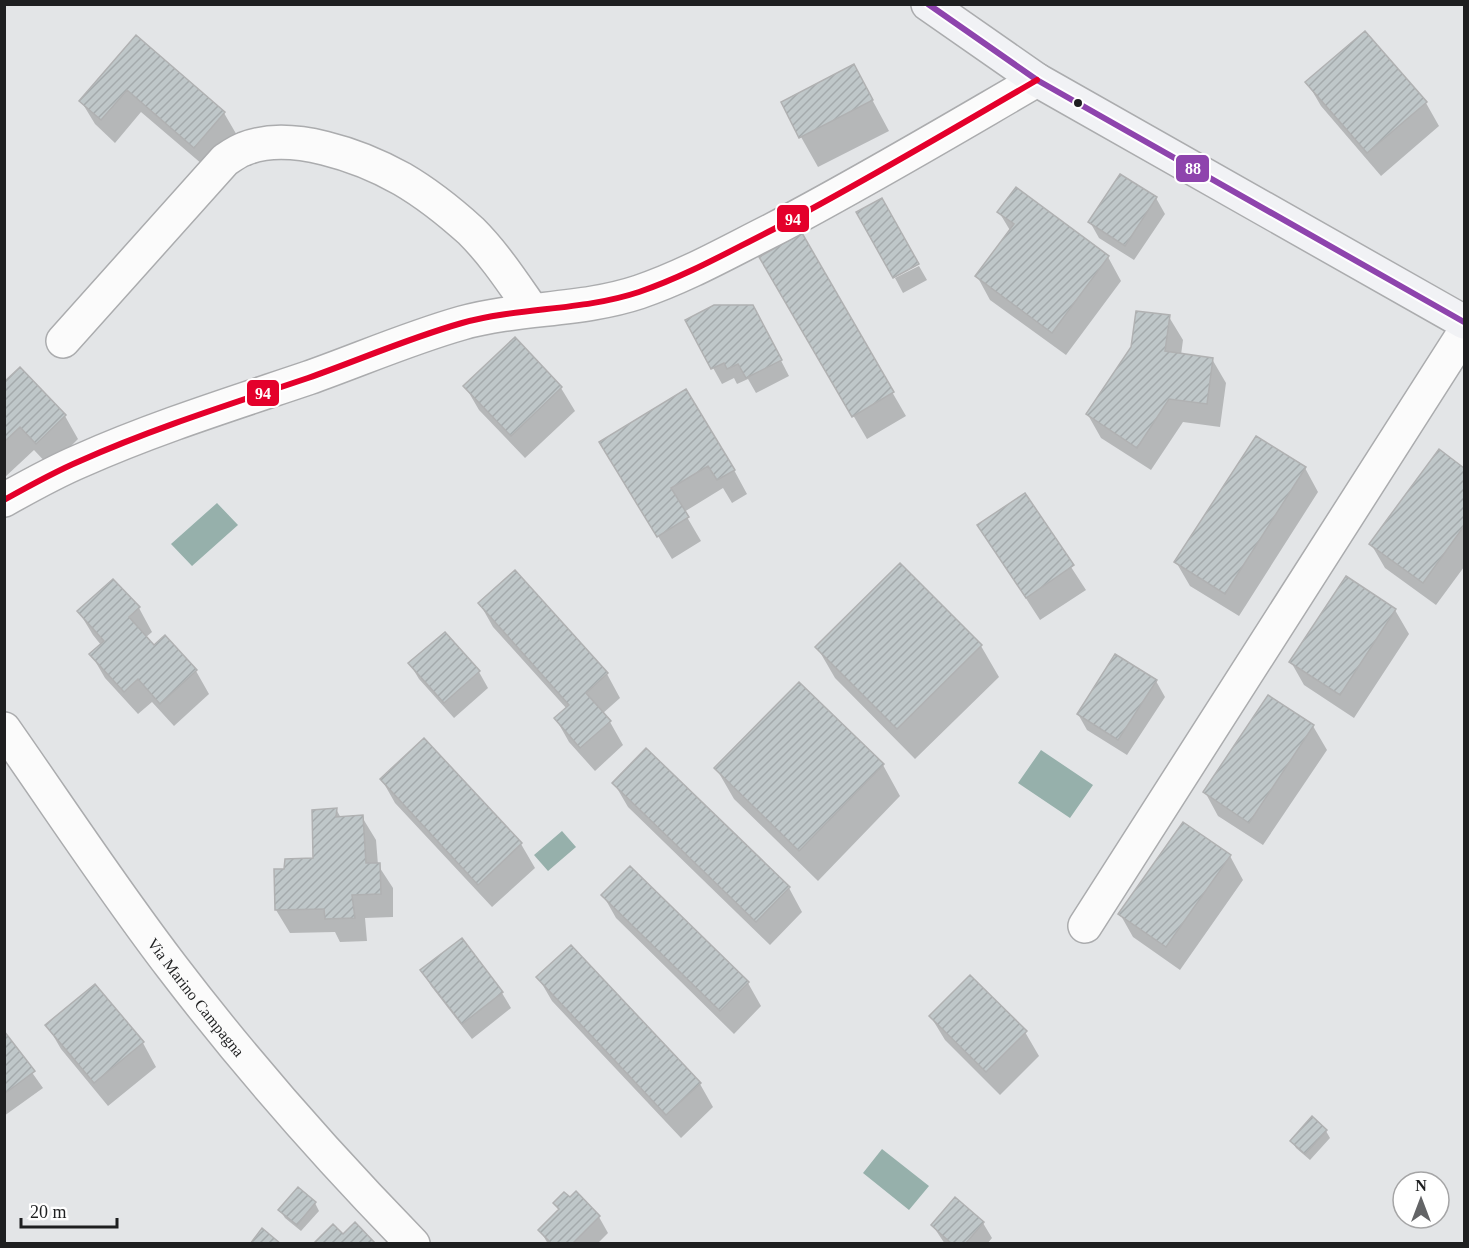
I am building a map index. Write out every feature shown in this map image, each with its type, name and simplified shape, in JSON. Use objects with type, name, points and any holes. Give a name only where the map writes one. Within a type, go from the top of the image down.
[{"type":"main road","points":[[937,7],[1037,80],[1464,322]]},
{"type":"street","points":[[4,500],[77,462],[165,426],[452,326],[503,314],[615,298],[647,289],[694,270],[832,198],[1037,80]]},
{"type":"street","points":[[63,341],[225,160],[244,149],[278,142],[320,148],[347,156],[402,179],[454,216],[472,232],[505,270],[532,310]]},
{"type":"street","points":[[1085,926],[1464,333]]},
{"type":"street","name":"Via Marino Campagna","points":[[4,729],[147,933],[202,1005],[292,1114],[413,1244]]},
{"type":"shaded area","points":[[217,503],[238,525],[192,566],[171,544]]},
{"type":"shaded area","points":[[1041,750],[1093,785],[1070,818],[1018,783]]},
{"type":"shaded area","points":[[562,831],[576,847],[548,871],[534,855]]},
{"type":"shaded area","points":[[882,1149],[929,1186],[909,1210],[863,1173]]},
{"type":"building","points":[[1365,31],[1427,102],[1367,153],[1305,82]]},
{"type":"building","points":[[136,35],[225,112],[194,148],[127,90],[101,120],[79,101]]},
{"type":"building","points":[[854,64],[873,100],[799,138],[781,102]]},
{"type":"building","points":[[1120,174],[1157,197],[1125,246],[1088,222]]},
{"type":"building","points":[[1016,187],[1109,256],[1052,333],[975,276],[1014,224],[997,212]]},
{"type":"building","points":[[882,198],[919,264],[893,278],[856,212]]},
{"type":"building","points":[[802,233],[894,392],[852,417],[759,257]]},
{"type":"building","points":[[714,305],[753,305],[782,360],[746,378],[738,364],[727,369],[724,363],[711,369],[685,320]]},
{"type":"building","points":[[1136,311],[1170,315],[1165,351],[1213,358],[1207,404],[1169,399],[1137,448],[1086,414],[1131,347]]},
{"type":"building","points":[[515,337],[562,387],[511,436],[463,386]]},
{"type":"building","points":[[20,367],[66,415],[36,444],[20,427],[4,442],[4,382]]},
{"type":"building","points":[[686,389],[735,470],[717,480],[708,466],[671,488],[689,517],[657,537],[599,442]]},
{"type":"building","points":[[1256,436],[1306,467],[1225,594],[1174,562]]},
{"type":"building","points":[[1439,449],[1464,468],[1464,526],[1423,583],[1369,544]]},
{"type":"building","points":[[1025,493],[1074,565],[1026,598],[977,525]]},
{"type":"building","points":[[900,563],[982,645],[897,729],[815,647]]},
{"type":"building","points":[[515,570],[608,673],[586,693],[611,721],[580,748],[554,718],[569,705],[478,603]]},
{"type":"building","points":[[1346,576],[1396,609],[1340,695],[1289,662]]},
{"type":"building","points":[[113,579],[140,607],[129,617],[154,645],[165,635],[197,670],[160,704],[138,679],[124,692],[89,654],[104,641],[77,611]]},
{"type":"building","points":[[445,632],[480,671],[444,703],[408,663]]},
{"type":"building","points":[[1115,654],[1157,680],[1118,740],[1077,714]]},
{"type":"building","points":[[799,682],[884,764],[799,851],[714,768]]},
{"type":"building","points":[[1268,695],[1314,725],[1249,823],[1203,792]]},
{"type":"building","points":[[424,738],[522,843],[478,885],[380,779]]},
{"type":"building","points":[[646,748],[790,887],[756,922],[612,783]]},
{"type":"building","points":[[337,808],[336,817],[363,815],[366,863],[380,863],[381,894],[352,895],[355,918],[325,919],[324,909],[275,910],[274,869],[284,869],[285,859],[313,858],[312,810]]},
{"type":"building","points":[[1183,822],[1231,855],[1166,947],[1118,914]]},
{"type":"building","points":[[630,866],[749,982],[720,1011],[601,895]]},
{"type":"building","points":[[462,938],[503,992],[462,1024],[420,970]]},
{"type":"building","points":[[571,945],[701,1083],[666,1115],[536,977]]},
{"type":"building","points":[[970,975],[1027,1031],[986,1072],[929,1016]]},
{"type":"building","points":[[95,984],[144,1042],[94,1083],[45,1025]]},
{"type":"building","points":[[4,1031],[35,1071],[4,1094]]},
{"type":"building","points":[[1312,1116],[1327,1130],[1305,1154],[1290,1141]]},
{"type":"building","points":[[298,1187],[316,1202],[297,1225],[278,1210]]},
{"type":"building","points":[[576,1191],[600,1216],[572,1244],[552,1244],[538,1230],[559,1209],[553,1203],[564,1192],[570,1197]]},
{"type":"building","points":[[955,1197],[984,1222],[965,1244],[952,1244],[931,1225]]},
{"type":"building","points":[[355,1222],[376,1244],[313,1244],[333,1224],[343,1234]]},
{"type":"building","points":[[262,1228],[281,1244],[250,1244]]},
{"type":"transit line","name":"88","points":[[928,4],[1037,80],[1464,322]]},
{"type":"transit line","name":"94","points":[[4,500],[61,470],[136,438],[442,329],[506,314],[595,303],[656,286],[707,263],[806,212],[1037,80]]}]
